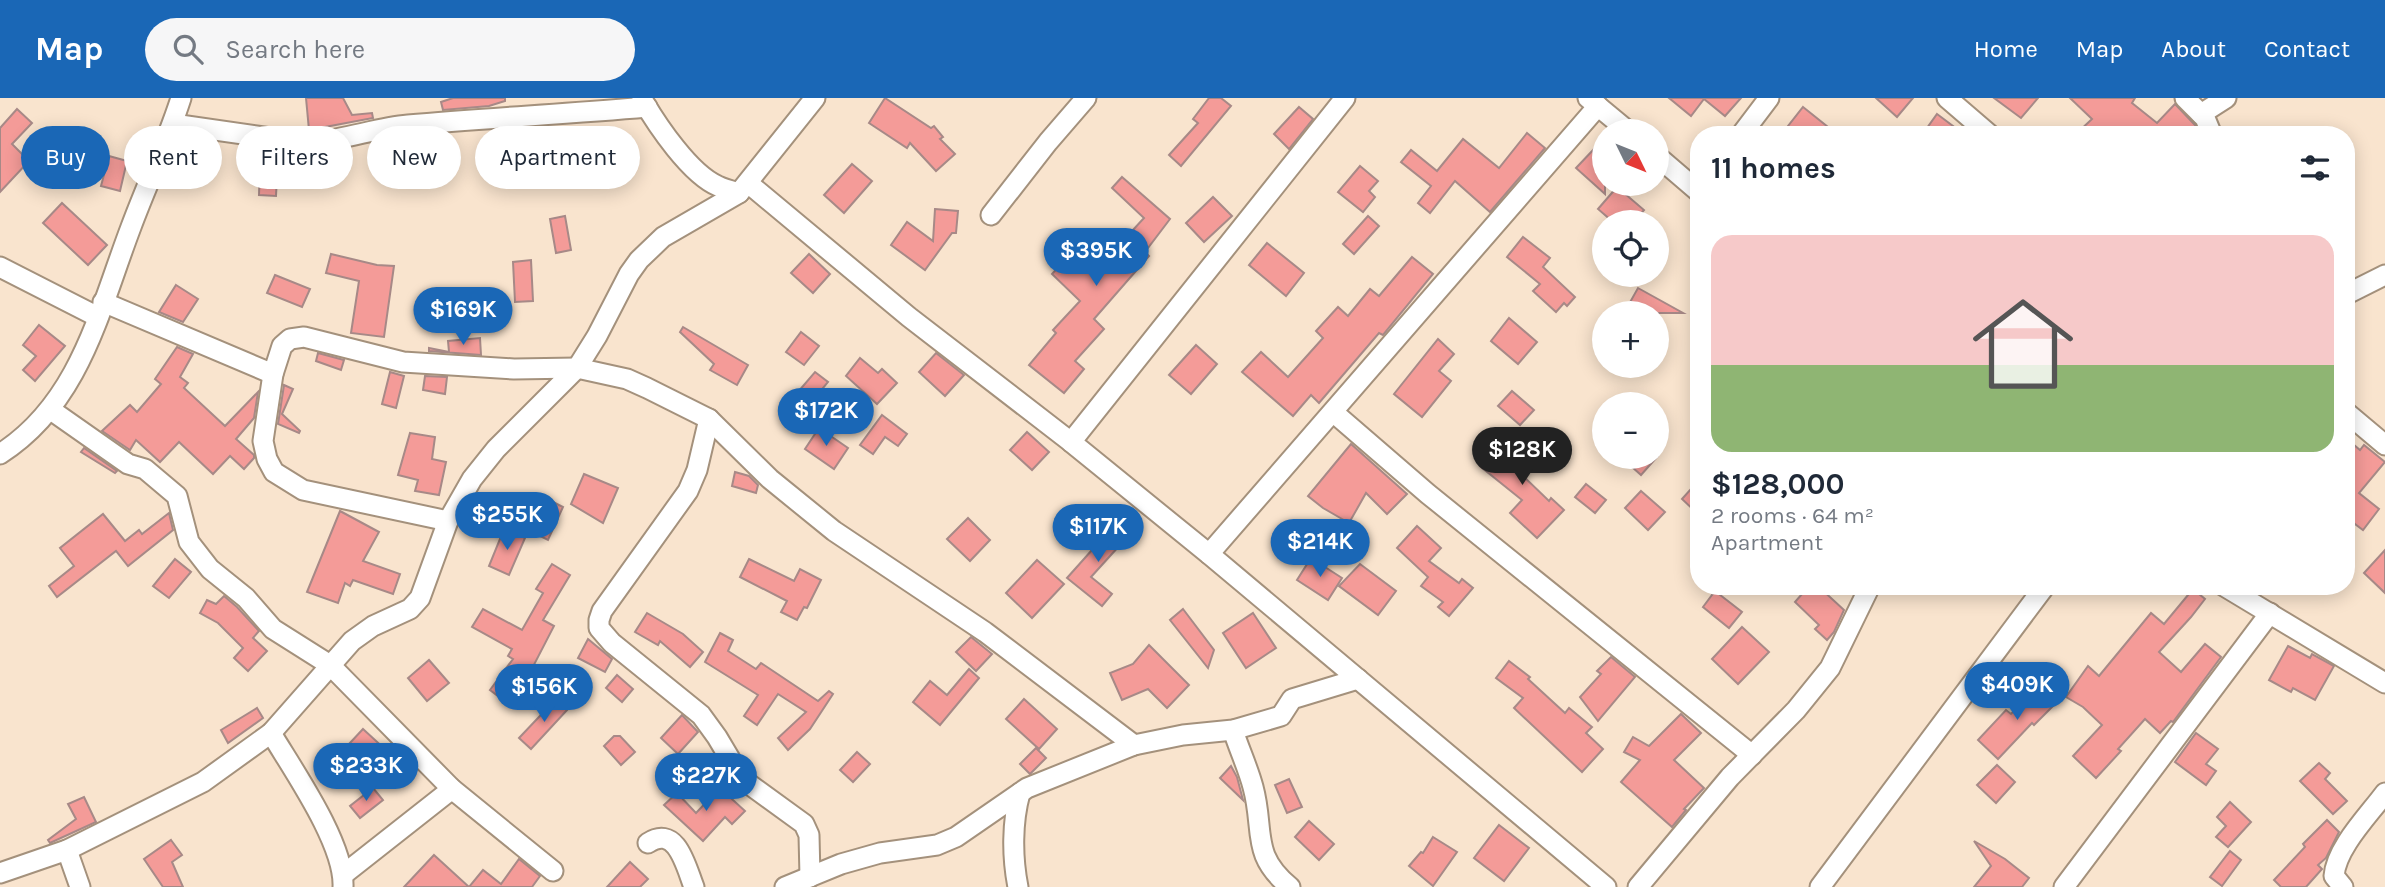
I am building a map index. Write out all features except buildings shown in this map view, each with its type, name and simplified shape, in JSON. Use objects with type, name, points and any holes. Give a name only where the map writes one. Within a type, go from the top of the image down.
[{"type":"street","points":[[0,454],[51,410],[84,354],[181,98]]},
{"type":"street","points":[[0,873],[67,850],[203,782],[271,733],[352,641],[373,626],[410,609],[420,598],[447,521],[472,479],[496,449],[577,368],[629,274],[649,249],[663,237],[743,188],[815,98]]},
{"type":"street","points":[[991,215],[1086,98]]},
{"type":"street","points":[[1071,442],[1345,98]]},
{"type":"street","points":[[1748,126],[1769,98]]},
{"type":"street","points":[[1947,98],[1980,126]]},
{"type":"street","points":[[2185,98],[2209,126]]},
{"type":"street","points":[[2201,114],[2226,98]]},
{"type":"street","points":[[1209,554],[1333,412],[1593,102],[1614,119]]},
{"type":"street","points":[[173,124],[282,141],[310,142],[404,125],[645,103],[656,122],[704,177],[716,186],[743,188],[1071,442],[1209,554],[1606,887]]},
{"type":"street","points":[[1670,167],[1690,184]]},
{"type":"street","points":[[0,267],[101,309],[273,374]]},
{"type":"street","points":[[2355,290],[2385,275]]},
{"type":"street","points":[[447,521],[303,490],[274,472],[267,459],[263,441],[273,374],[282,346],[290,339],[304,337],[403,362],[501,369],[577,368],[627,379],[709,419],[770,479],[834,531],[985,632],[1134,745]]},
{"type":"street","points":[[51,410],[128,464],[145,469],[177,496],[189,542],[210,569],[246,598],[273,629],[330,664],[452,789],[553,871]]},
{"type":"street","points":[[1333,412],[1438,502],[1752,755]]},
{"type":"street","points":[[709,419],[697,470],[688,491],[602,611],[599,628],[612,643],[701,715],[742,779],[804,824],[809,835],[810,877]]},
{"type":"street","points":[[2355,420],[2385,445]]},
{"type":"street","points":[[1638,887],[1730,777],[1796,710],[1830,668],[1866,595]]},
{"type":"street","points":[[1820,887],[2038,595]]},
{"type":"street","points":[[2239,595],[2385,683]]},
{"type":"street","points":[[2064,887],[2270,613]]},
{"type":"street","points":[[785,887],[841,864],[880,853],[937,845],[956,837],[1043,780],[1134,745],[1183,735],[1233,730],[1281,716],[1292,699],[1359,679]]},
{"type":"street","points":[[1233,730],[1254,788],[1261,843],[1268,865],[1290,887]]},
{"type":"street","points":[[271,733],[326,830],[343,881],[452,789]]},
{"type":"street","points":[[1018,887],[1014,852],[1016,806],[1020,793]]},
{"type":"street","points":[[2334,884],[2334,867],[2343,849],[2385,793]]},
{"type":"street","points":[[648,843],[656,838],[664,838],[676,846],[685,861],[694,887]]},
{"type":"street","points":[[67,850],[80,887]]}]
